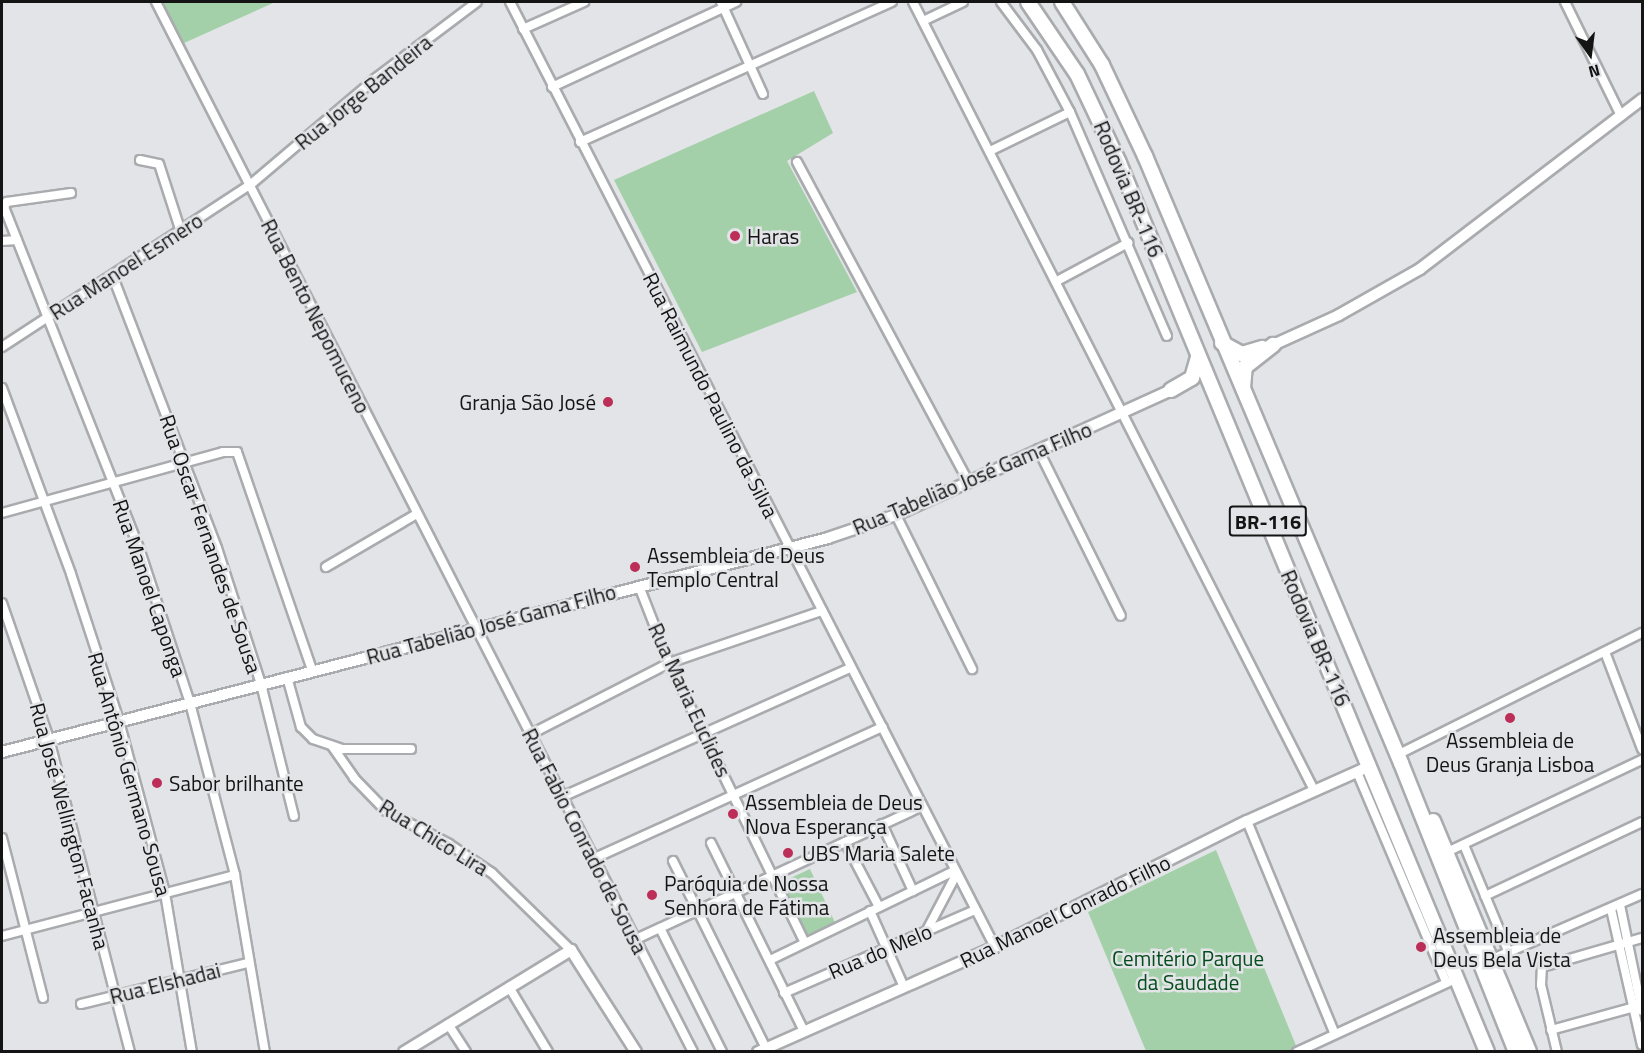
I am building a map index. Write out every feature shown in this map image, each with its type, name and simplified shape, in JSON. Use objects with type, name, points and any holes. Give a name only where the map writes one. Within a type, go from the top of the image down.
[{"type":"highway","name":"Rodovia BR-116","points":[[1028,2],[1077,74],[1104,128],[1216,398],[1363,769],[1453,982],[1487,1052]]},
{"type":"highway","name":"Rodovia BR-116","points":[[1062,2],[1102,65],[1129,119],[1243,393],[1487,961],[1516,1052]]},
{"type":"highway","points":[[1222,342],[1245,354],[1273,345]]},
{"type":"highway","points":[[1243,393],[1245,367],[1273,345]]},
{"type":"highway","points":[[1171,390],[1192,378],[1198,354]]},
{"type":"highway","points":[[1171,390],[1193,387],[1216,398]]},
{"type":"highway","points":[[1399,759],[1421,795],[1447,852],[1487,961],[1529,1052]]},
{"type":"street","name":"Rua Bento Nepomuceno","points":[[156,2],[415,515],[477,630]]},
{"type":"street","name":"Rua Jorge Bandeira","points":[[250,185],[376,78],[477,2]]},
{"type":"street","name":"Rua Raimundo Paulino da Silva","points":[[510,2],[580,142],[791,548],[850,668],[883,727],[921,807],[995,947]]},
{"type":"street","points":[[524,29],[584,2]]},
{"type":"street","points":[[552,87],[723,4],[736,2]]},
{"type":"street","points":[[580,142],[892,2]]},
{"type":"street","points":[[913,2],[1125,412],[1208,586],[1314,790]]},
{"type":"street","points":[[923,21],[963,2]]},
{"type":"street","points":[[1001,2],[1047,65],[1070,112],[1167,336]]},
{"type":"street","points":[[1565,2],[1621,116]]},
{"type":"street","points":[[723,4],[763,94]]},
{"type":"street","points":[[1273,345],[1339,315],[1407,277],[1642,99]]},
{"type":"street","points":[[990,151],[1070,112]]},
{"type":"street","points":[[140,160],[159,164],[181,232]]},
{"type":"street","points":[[797,162],[968,481]]},
{"type":"street","name":"Rua Manoel Esmero","points":[[2,347],[113,277],[250,185]]},
{"type":"street","name":"Rua Manoel Caponga","points":[[71,193],[5,203],[17,240],[143,558],[190,703],[235,875],[248,963],[265,1052]]},
{"type":"street","points":[[2,241],[17,240]]},
{"type":"street","points":[[1057,281],[1128,243]]},
{"type":"street","name":"Rua Oscar Fernandes de Sousa","points":[[113,277],[185,463],[261,684],[294,816]]},
{"type":"street","name":"Rua Antônio Germano Sousa","points":[[2,388],[45,501],[119,721],[165,893],[192,1052]]},
{"type":"street","name":"Rua Tabelião José Gama Filho","points":[[2,752],[791,548],[896,515],[1171,390]]},
{"type":"street","points":[[1038,449],[1121,616]]},
{"type":"street","points":[[2,513],[229,451],[237,452],[241,458],[312,670]]},
{"type":"street","points":[[326,567],[415,515]]},
{"type":"street","points":[[896,515],[972,669]]},
{"type":"street","name":"Rua Maria Euclides","points":[[639,586],[669,663],[805,943]]},
{"type":"street","name":"Rua José Wellington Facanha","points":[[2,603],[49,739],[130,1052]]},
{"type":"street","points":[[531,734],[669,663],[822,611]]},
{"type":"street","name":"Rua Fabio Conrado de Sousa","points":[[477,630],[564,796],[634,940],[693,1052]]},
{"type":"street","points":[[1399,759],[1642,633]]},
{"type":"street","points":[[1605,652],[1642,750]]},
{"type":"street","points":[[564,796],[703,731],[850,668]]},
{"type":"street","name":"Rua Chico Lira","points":[[287,677],[301,727],[313,739],[332,746],[354,778],[386,811],[449,844],[492,873],[571,950],[636,1052]]},
{"type":"street","points":[[595,858],[883,727]]},
{"type":"street","points":[[332,746],[411,749]]},
{"type":"street","points":[[1447,852],[1642,760]]},
{"type":"street","name":"Rua Manoel Conrado Filho","points":[[762,1050],[995,947],[1247,821],[1363,769]]},
{"type":"street","points":[[634,940],[921,807]]},
{"type":"street","points":[[1247,821],[1335,1034]]},
{"type":"street","points":[[1485,896],[1642,822]]},
{"type":"street","points":[[882,824],[914,891]]},
{"type":"street","points":[[2,838],[43,998]]},
{"type":"street","points":[[845,842],[879,907]]},
{"type":"street","points":[[711,843],[804,1031]]},
{"type":"street","points":[[1464,845],[1509,953]]},
{"type":"street","points":[[673,861],[762,1050]]},
{"type":"street","points":[[770,960],[955,873]]},
{"type":"street","points":[[927,930],[955,873]]},
{"type":"street","points":[[2,936],[235,875]]},
{"type":"street","points":[[1487,961],[1642,894]]},
{"type":"street","points":[[1620,905],[1623,943]]},
{"type":"street","points":[[1611,909],[1623,943],[1640,1007],[1642,1045]]},
{"type":"street","name":"Rua do Melo","points":[[784,993],[975,910]]},
{"type":"street","points":[[870,911],[904,987]]},
{"type":"street","points":[[660,928],[722,1052]]},
{"type":"street","points":[[1557,1052],[1541,985],[1542,967],[1642,938]]},
{"type":"street","points":[[404,1052],[571,950]]},
{"type":"street","name":"Rua Elshadai","points":[[81,1004],[248,963]]},
{"type":"street","points":[[1297,1052],[1453,982]]},
{"type":"street","points":[[508,987],[548,1052]]},
{"type":"street","points":[[1551,1030],[1640,1007]]},
{"type":"street","points":[[448,1024],[466,1052]]},
{"type":"green space","points":[[161,2],[272,2],[273,3],[184,43]]},
{"type":"green space","name":"Haras","points":[[814,91],[833,133],[787,161],[857,292],[702,352],[614,180]]},
{"type":"green space","name":"Cemitério Parque da Saudade","points":[[1216,850],[1297,1048],[1289,1052],[1146,1051],[1088,912]]},
{"type":"green space","points":[[810,869],[837,926],[809,939],[782,882]]},
{"type":"place","name":"Haras","points":[[735,236]]},
{"type":"place","name":"Granja São José","points":[[608,402]]},
{"type":"place","name":"Assembleia de Deus Templo Central","points":[[635,567]]},
{"type":"place","name":"Assembleia de Deus Granja Lisboa","points":[[1510,718]]},
{"type":"place","name":"Sabor brilhante","points":[[157,783]]},
{"type":"place","name":"Assembleia de Deus Nova Esperança","points":[[733,814]]},
{"type":"place","name":"UBS Maria Salete","points":[[788,853]]},
{"type":"place","name":"Paróquia de Nossa Senhora de Fátima","points":[[652,895]]},
{"type":"place","name":"Assembleia de Deus Bela Vista","points":[[1421,947]]}]
